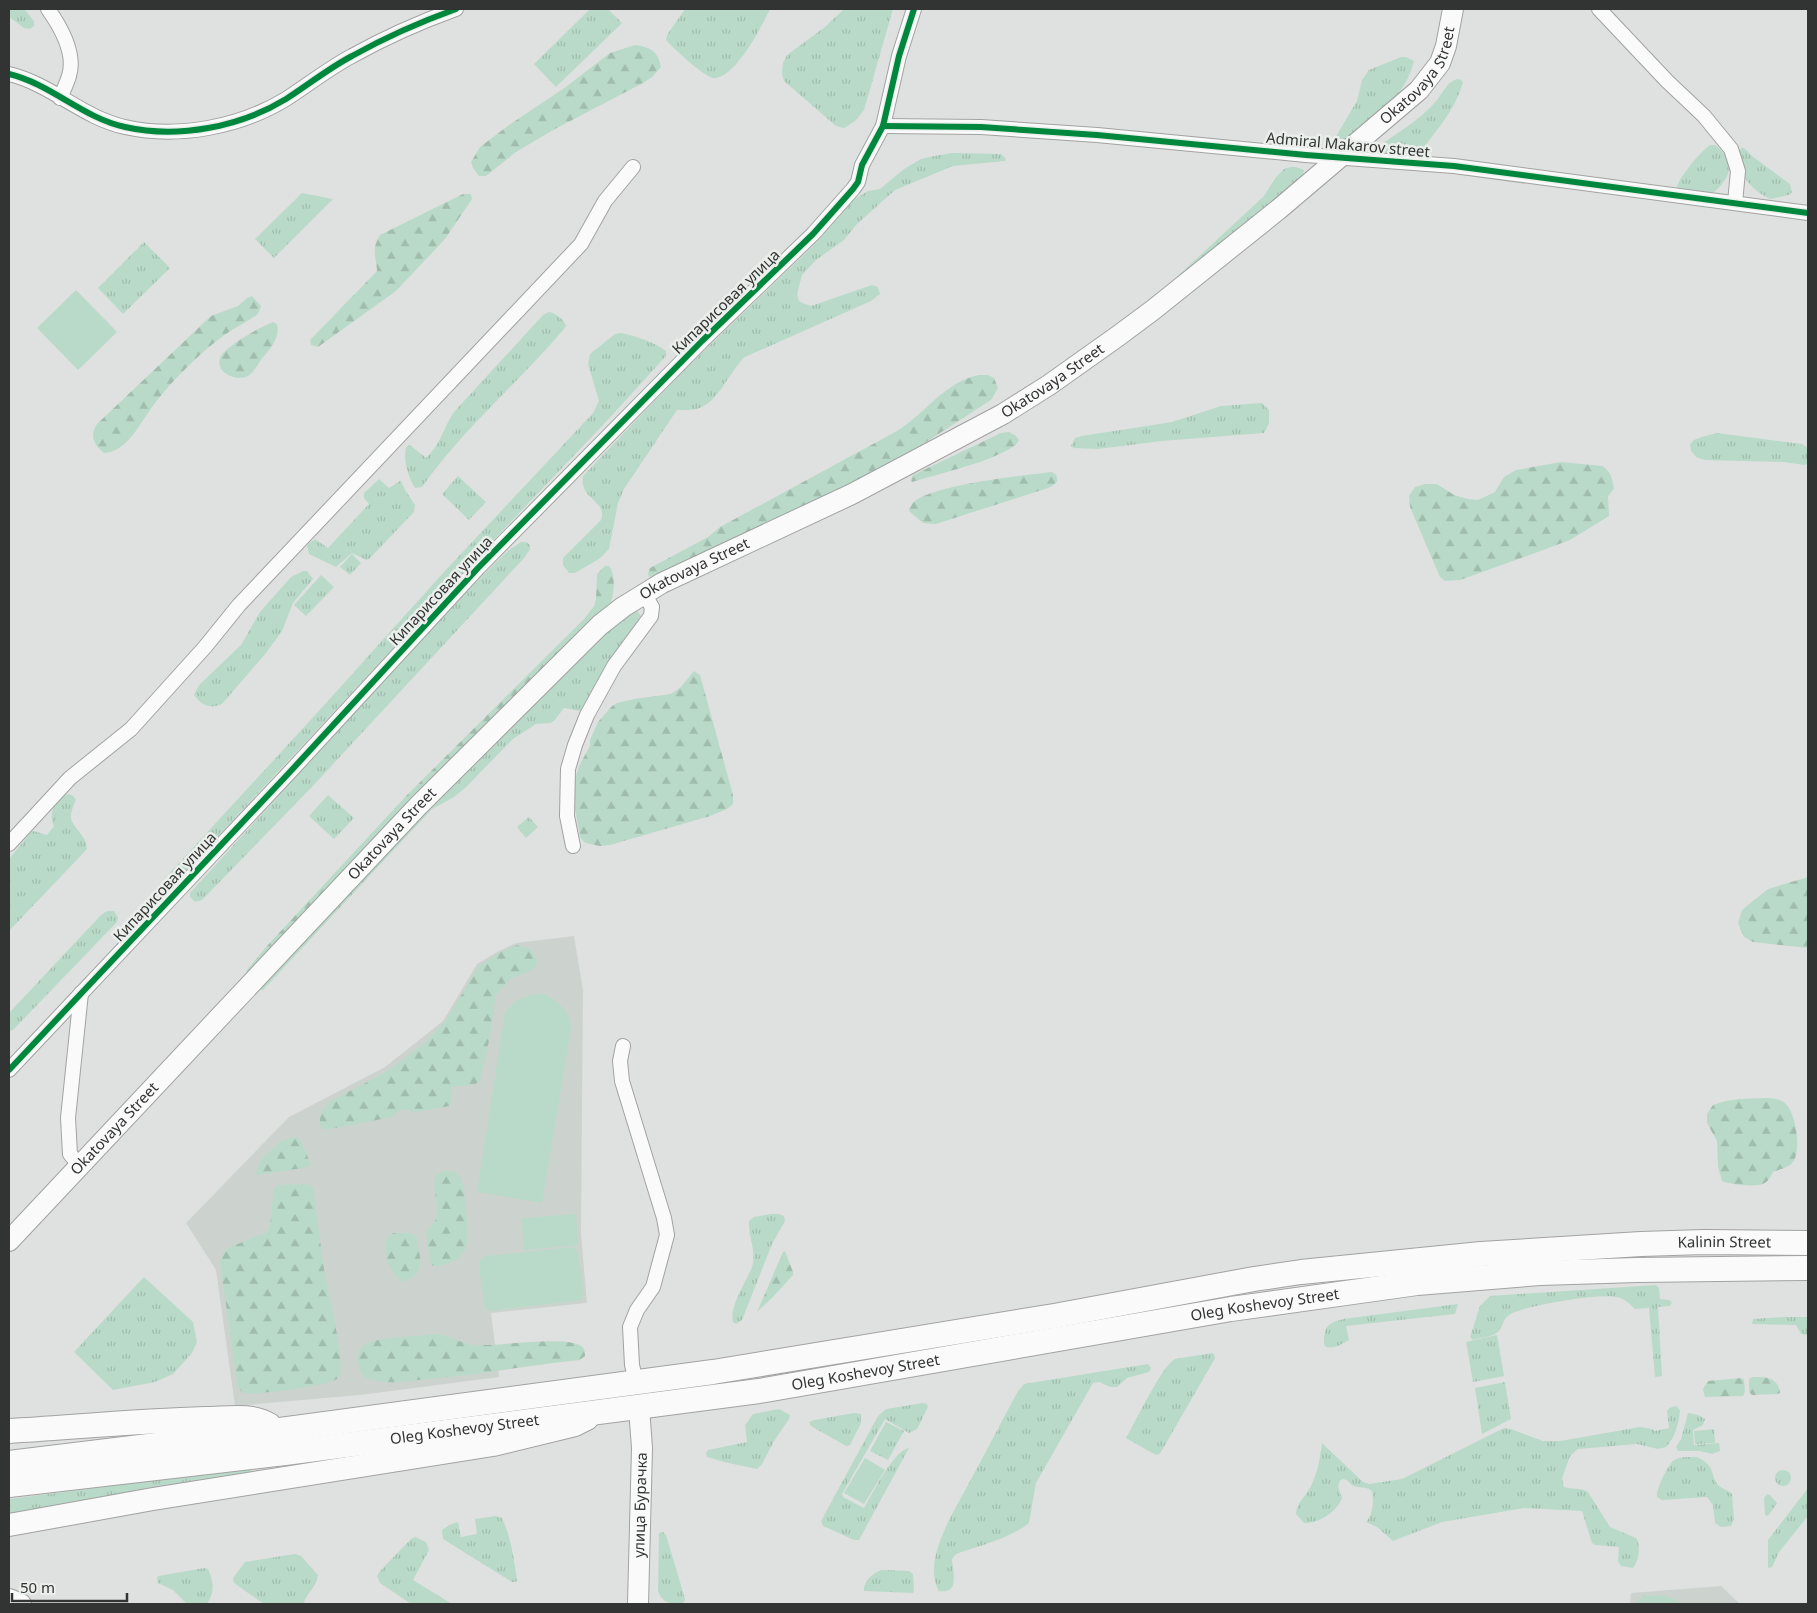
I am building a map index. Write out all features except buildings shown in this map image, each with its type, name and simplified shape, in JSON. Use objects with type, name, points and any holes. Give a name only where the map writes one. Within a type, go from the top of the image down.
[{"type":"highway","name":"Kalinin Street","points":[[1641,1244],[1704,1242],[1808,1243]]},
{"type":"highway","name":"Oleg Koshevoy Street","points":[[9,1463],[280,1430],[713,1372],[916,1340],[1282,1275],[1481,1254],[1641,1244]]},
{"type":"highway","name":"Kalinin Street","points":[[1721,1269],[1808,1268]]},
{"type":"highway","name":"Oleg Koshevoy Street","points":[[9,1485],[285,1453],[759,1391],[1231,1309],[1368,1289],[1434,1281],[1540,1274],[1721,1269]]},
{"type":"highway","points":[[9,1432],[174,1420],[246,1418],[262,1420],[280,1430]]},
{"type":"main road","name":"Okatovaya Street","points":[[9,1240],[439,786],[600,625],[662,583],[852,494],[1003,414],[1050,385],[1154,310],[1341,157],[1419,90],[1440,63],[1446,46],[1453,9]]},
{"type":"main road","name":"улица Бурачка","points":[[638,1604],[642,1448],[639,1408]]},
{"type":"main road","points":[[9,1525],[153,1499],[493,1445],[576,1425],[598,1413]]},
{"type":"main road","points":[[9,1599],[21,1604]]},
{"type":"street","points":[[48,9],[67,44],[70,60],[70,74],[60,98]]},
{"type":"street","points":[[9,74],[32,82],[108,122],[146,130],[184,131],[227,123],[261,111],[284,100],[351,56],[419,22],[456,9]]},
{"type":"street","name":"Кипарисовая улица","points":[[9,1070],[288,774],[478,568],[702,341],[813,234],[853,189],[858,182],[862,165],[883,126],[899,56],[914,9]]},
{"type":"street","points":[[1599,9],[1667,81],[1704,116],[1732,148],[1738,171],[1735,203]]},
{"type":"street","name":"Admiral Makarov street","points":[[883,126],[982,128],[1097,135],[1306,155],[1454,166],[1808,214]]},
{"type":"street","points":[[9,844],[70,778],[138,722],[205,647],[239,605],[581,244],[605,201],[633,167]]},
{"type":"street","points":[[573,846],[567,816],[569,764],[587,715],[614,666],[651,616],[652,607],[644,594]]},
{"type":"street","points":[[79,1165],[70,1154],[68,1118],[82,993]]},
{"type":"street","points":[[623,1046],[620,1061],[622,1081],[664,1218],[667,1235],[652,1287],[630,1327],[632,1365],[636,1382]]},
{"type":"shaded area","points":[[574,936],[583,990],[581,1234],[587,1303],[491,1313],[499,1377],[360,1395],[235,1406],[216,1270],[186,1223],[289,1117],[385,1067],[443,1021],[477,964],[516,943]]},
{"type":"shaded area","points":[[1721,1586],[1740,1604],[1630,1604],[1631,1593]]},
{"type":"green space","points":[[9,9],[24,9],[34,21],[34,26],[30,29],[24,28],[9,17]]},
{"type":"green space","points":[[590,9],[608,9],[622,23],[556,87],[534,64]]},
{"type":"green space","points":[[685,9],[770,9],[754,39],[739,61],[722,76],[714,78],[697,68],[666,40],[667,35]]},
{"type":"green space","points":[[844,9],[893,9],[864,110],[855,121],[844,128],[836,126],[784,81],[782,74],[783,63],[787,55],[825,27]]},
{"type":"green space","points":[[635,45],[649,49],[658,57],[661,67],[652,77],[516,152],[486,176],[479,176],[471,162],[480,147],[563,89],[610,53]]},
{"type":"green space","points":[[1401,57],[1414,61],[1403,87],[1384,109],[1340,145],[1335,138],[1357,101],[1362,80],[1369,70]]},
{"type":"green space","points":[[1457,79],[1463,82],[1455,102],[1419,154],[1414,156],[1382,155],[1380,148],[1382,144],[1424,113],[1447,86]]},
{"type":"green space","points":[[1710,145],[1715,145],[1720,149],[1727,159],[1729,169],[1725,180],[1716,191],[1708,194],[1680,190],[1677,187],[1686,171]]},
{"type":"green space","points":[[1741,148],[1744,148],[1790,184],[1792,192],[1789,195],[1770,199],[1757,191],[1741,171],[1739,156]]},
{"type":"green space","points":[[953,153],[1001,154],[1006,159],[1005,161],[953,166],[895,190],[857,224],[844,240],[816,260],[802,275],[797,294],[799,301],[811,306],[872,285],[878,287],[880,294],[871,301],[745,357],[718,394],[705,406],[690,410],[677,410],[624,489],[618,503],[609,549],[599,559],[575,573],[569,573],[563,565],[563,558],[601,520],[601,508],[585,490],[583,476],[680,374],[816,243],[853,200],[868,191],[880,189],[904,169],[921,159]]},
{"type":"green space","points":[[1291,167],[1304,170],[1302,179],[1166,287],[1264,196],[1276,177],[1284,169]]},
{"type":"green space","points":[[302,193],[333,199],[274,258],[255,239]]},
{"type":"green space","points":[[463,194],[471,194],[472,199],[445,239],[396,291],[318,347],[311,345],[310,340],[377,271],[375,249],[380,235]]},
{"type":"green space","points":[[144,242],[170,268],[123,314],[98,288]]},
{"type":"green space","points":[[76,290],[117,332],[78,370],[37,328]]},
{"type":"green space","points":[[252,296],[261,306],[258,314],[221,337],[188,367],[158,400],[131,438],[112,452],[104,453],[100,450],[93,436],[97,424],[211,316],[238,306]]},
{"type":"green space","points":[[549,312],[563,320],[566,325],[564,329],[455,445],[422,487],[415,488],[407,468],[406,447],[410,445],[426,458],[439,442],[454,412],[543,315]]},
{"type":"green space","points":[[273,322],[277,324],[278,328],[275,341],[251,374],[238,378],[232,377],[223,371],[219,362],[221,356],[230,347]]},
{"type":"green space","points":[[621,333],[656,345],[666,351],[666,356],[178,879],[168,879],[169,874],[444,572],[593,413],[599,401],[588,364],[590,354],[615,334]]},
{"type":"green space","points":[[979,375],[988,375],[994,378],[998,388],[991,400],[920,446],[825,497],[654,580],[650,578],[648,574],[650,568],[708,537],[720,527],[897,431],[955,384]]},
{"type":"green space","points":[[1262,403],[1269,410],[1269,423],[1264,433],[1162,441],[1098,449],[1074,448],[1071,446],[1075,438],[1082,436],[1172,422],[1221,406]]},
{"type":"green space","points":[[1009,432],[1019,440],[1015,446],[978,463],[912,482],[913,475],[1001,433]]},
{"type":"green space","points":[[1717,433],[1802,444],[1808,448],[1808,464],[1705,460],[1696,457],[1691,451],[1690,444],[1694,440]]},
{"type":"green space","points":[[1561,462],[1602,466],[1608,471],[1614,489],[1608,496],[1609,516],[1570,540],[1535,553],[1460,580],[1445,581],[1440,577],[1410,507],[1409,496],[1415,487],[1425,484],[1437,484],[1454,495],[1478,500],[1495,492],[1504,477],[1516,470]]},
{"type":"green space","points":[[1052,472],[1056,475],[1057,481],[1048,488],[936,524],[923,523],[909,510],[913,503],[922,497],[938,491],[979,482]]},
{"type":"green space","points":[[458,476],[486,502],[469,520],[442,494]]},
{"type":"green space","points":[[379,479],[389,488],[401,481],[415,505],[414,512],[369,559],[366,560],[352,553],[336,567],[309,554],[307,545],[315,539],[328,548],[369,504],[364,498],[364,493]]},
{"type":"green space","points":[[521,542],[526,542],[530,545],[530,549],[525,557],[310,789],[202,900],[195,902],[190,897],[190,893],[416,645],[485,573],[509,550]]},
{"type":"green space","points":[[352,554],[361,563],[350,575],[340,567]]},
{"type":"green space","points":[[605,566],[609,566],[614,579],[611,602],[248,973],[246,971],[267,946],[407,795],[584,619],[594,606],[597,574]]},
{"type":"green space","points":[[307,571],[313,579],[293,603],[282,631],[266,653],[222,704],[207,706],[200,702],[194,695],[199,685],[241,645],[260,612],[291,577]]},
{"type":"green space","points":[[321,575],[334,587],[306,616],[294,605]]},
{"type":"green space","points":[[637,611],[641,616],[640,621],[583,709],[580,711],[564,708],[554,721],[536,724],[513,739],[465,788],[454,797],[432,809],[263,990],[259,989],[320,917],[583,654],[616,623],[630,613]]},
{"type":"green space","points":[[694,671],[700,675],[733,795],[733,804],[727,809],[710,816],[610,845],[600,846],[584,842],[580,837],[575,809],[575,779],[579,766],[590,746],[590,740],[598,722],[617,703],[671,694],[681,687]]},
{"type":"green space","points":[[69,794],[76,800],[71,820],[84,839],[87,849],[9,931],[9,859],[31,832],[34,831],[47,835],[54,826],[52,811],[54,807],[60,799]]},
{"type":"green space","points":[[328,795],[354,818],[334,839],[309,816]]},
{"type":"green space","points":[[529,817],[538,827],[526,838],[517,827]]},
{"type":"green space","points":[[1808,877],[1808,948],[1753,942],[1744,937],[1738,923],[1742,910],[1768,889]]},
{"type":"green space","points":[[107,911],[114,911],[118,918],[117,922],[13,1030],[9,1031],[9,1013],[101,915]]},
{"type":"green space","points":[[517,945],[531,949],[537,964],[532,970],[510,979],[496,995],[490,1036],[480,1081],[474,1085],[452,1087],[449,1106],[415,1112],[403,1109],[392,1117],[325,1130],[321,1127],[321,1113],[329,1102],[388,1071],[426,1042],[445,1022],[479,966],[499,953]]},
{"type":"green space","points":[[543,994],[563,1007],[569,1017],[571,1030],[542,1203],[477,1192],[505,1013],[521,998]]},
{"type":"green space","points":[[1740,1099],[1778,1099],[1787,1105],[1794,1120],[1797,1139],[1796,1156],[1791,1164],[1773,1172],[1763,1184],[1742,1185],[1722,1181],[1718,1167],[1717,1141],[1707,1123],[1707,1114],[1713,1105]]},
{"type":"green space","points":[[293,1137],[299,1138],[306,1151],[310,1165],[308,1167],[258,1175],[256,1173],[262,1158],[280,1142]]},
{"type":"green space","points":[[444,1171],[456,1173],[461,1180],[466,1211],[467,1243],[464,1253],[457,1259],[447,1264],[433,1266],[430,1262],[426,1231],[437,1215],[436,1175]]},
{"type":"green space","points":[[279,1185],[311,1185],[314,1190],[324,1269],[339,1345],[340,1373],[338,1378],[333,1381],[309,1387],[245,1393],[238,1387],[220,1262],[228,1248],[267,1232],[270,1226],[274,1188]]},
{"type":"green space","points":[[576,1214],[578,1245],[524,1250],[522,1218]]},
{"type":"green space","points":[[771,1214],[784,1216],[785,1221],[772,1244],[742,1320],[736,1324],[733,1322],[733,1309],[753,1262],[749,1221],[754,1217]]},
{"type":"green space","points":[[393,1233],[409,1233],[416,1237],[419,1252],[419,1270],[416,1274],[402,1282],[393,1272],[387,1258],[386,1240]]},
{"type":"green space","points":[[573,1247],[578,1252],[583,1293],[582,1300],[489,1311],[485,1308],[479,1267],[481,1259],[486,1256]]},
{"type":"green space","points":[[785,1251],[793,1275],[757,1312],[783,1252]]},
{"type":"green space","points":[[144,1277],[193,1322],[197,1342],[192,1353],[173,1374],[155,1382],[113,1390],[74,1352]]},
{"type":"green space","points":[[1656,1285],[1659,1288],[1660,1299],[1672,1302],[1670,1306],[1658,1307],[1662,1376],[1655,1377],[1649,1308],[1635,1309],[1619,1298],[1607,1296],[1578,1299],[1544,1304],[1517,1311],[1505,1318],[1499,1331],[1493,1335],[1473,1340],[1470,1337],[1480,1306],[1490,1296]]},
{"type":"green space","points":[[1458,1304],[1455,1314],[1346,1326],[1349,1340],[1332,1347],[1326,1347],[1324,1344],[1326,1329],[1333,1322],[1343,1319]]},
{"type":"green space","points":[[1808,1317],[1808,1335],[1801,1334],[1796,1325],[1752,1324],[1753,1319]]},
{"type":"green space","points":[[437,1334],[473,1345],[561,1341],[581,1346],[585,1351],[585,1356],[580,1360],[398,1382],[376,1381],[365,1377],[360,1370],[358,1355],[365,1344],[389,1338]]},
{"type":"green space","points":[[1497,1335],[1504,1376],[1473,1382],[1466,1342]]},
{"type":"green space","points":[[1213,1353],[1214,1360],[1158,1455],[1126,1438],[1156,1383],[1169,1364],[1175,1359]]},
{"type":"green space","points":[[1148,1364],[1151,1368],[1149,1372],[1127,1378],[1117,1387],[1110,1387],[1099,1382],[1093,1383],[1036,1483],[1029,1523],[1004,1537],[956,1554],[952,1559],[953,1586],[946,1591],[939,1591],[935,1578],[934,1563],[942,1536],[1018,1391],[1024,1384]]},
{"type":"green space","points":[[1753,1377],[1771,1379],[1777,1384],[1780,1393],[1752,1395],[1749,1392],[1749,1379]]},
{"type":"green space","points":[[1741,1378],[1744,1380],[1745,1392],[1743,1396],[1705,1397],[1703,1389],[1708,1381]]},
{"type":"green space","points":[[1505,1382],[1511,1419],[1482,1434],[1475,1388]]},
{"type":"green space","points":[[927,1404],[928,1407],[917,1429],[909,1433],[885,1419],[842,1494],[843,1497],[864,1508],[890,1464],[903,1451],[909,1448],[859,1540],[854,1540],[823,1526],[821,1521],[878,1416],[886,1409]]},
{"type":"green space","points":[[1676,1406],[1680,1410],[1678,1425],[1666,1447],[1658,1449],[1637,1444],[1578,1449],[1570,1456],[1562,1479],[1564,1487],[1588,1492],[1610,1527],[1636,1538],[1639,1553],[1633,1568],[1621,1566],[1618,1561],[1619,1547],[1595,1545],[1592,1543],[1582,1511],[1524,1508],[1442,1522],[1393,1541],[1377,1527],[1366,1522],[1372,1508],[1372,1491],[1354,1486],[1343,1479],[1338,1486],[1342,1498],[1340,1503],[1326,1516],[1309,1523],[1304,1523],[1296,1514],[1298,1506],[1311,1486],[1322,1443],[1363,1482],[1369,1484],[1402,1479],[1504,1428],[1543,1441],[1560,1441],[1640,1427],[1655,1431],[1669,1428],[1667,1411],[1669,1408]]},
{"type":"green space","points":[[779,1409],[790,1415],[789,1419],[774,1441],[762,1464],[757,1469],[707,1457],[706,1453],[708,1450],[747,1442],[745,1425],[753,1414]]},
{"type":"green space","points":[[854,1413],[861,1414],[861,1423],[850,1445],[846,1446],[811,1426],[809,1422],[814,1420]]},
{"type":"green space","points":[[1688,1413],[1705,1419],[1703,1425],[1693,1430],[1694,1445],[1719,1443],[1720,1451],[1712,1454],[1700,1451],[1678,1451],[1676,1447],[1681,1439]]},
{"type":"green space","points":[[886,1422],[904,1431],[888,1460],[870,1451]]},
{"type":"green space","points":[[1714,1429],[1715,1443],[1695,1444],[1694,1431]]},
{"type":"green space","points":[[1697,1457],[1710,1467],[1718,1485],[1732,1494],[1734,1519],[1731,1526],[1721,1527],[1715,1523],[1713,1505],[1707,1497],[1662,1500],[1657,1497],[1662,1478],[1675,1459]]},
{"type":"green space","points":[[865,1458],[885,1470],[864,1504],[844,1493]]},
{"type":"green space","points":[[243,1469],[251,1470],[250,1474],[9,1520],[9,1499]]},
{"type":"green space","points":[[1780,1470],[1786,1470],[1791,1475],[1789,1484],[1780,1486],[1775,1481],[1775,1475]]},
{"type":"green space","points":[[1808,1488],[1808,1516],[1779,1552],[1772,1567],[1768,1568],[1768,1540]]},
{"type":"green space","points":[[1767,1494],[1777,1503],[1768,1516],[1765,1515],[1764,1498]]},
{"type":"green space","points":[[496,1516],[502,1518],[508,1533],[515,1564],[516,1582],[512,1582],[443,1539],[442,1530],[449,1525],[458,1522],[461,1537],[477,1534],[475,1519]]},
{"type":"green space","points":[[663,1532],[666,1535],[685,1599],[682,1604],[667,1602],[658,1591],[659,1533]]},
{"type":"green space","points":[[415,1537],[426,1542],[429,1550],[413,1580],[452,1604],[411,1604],[380,1583],[377,1576],[381,1570]]},
{"type":"green space","points":[[295,1554],[301,1556],[318,1575],[304,1602],[305,1604],[264,1604],[234,1583],[233,1578],[245,1562]]},
{"type":"green space","points":[[204,1568],[208,1569],[212,1579],[212,1591],[207,1604],[187,1604],[173,1590],[158,1583],[158,1576]]},
{"type":"green space","points":[[882,1570],[909,1571],[913,1574],[913,1593],[864,1591],[865,1584],[870,1578]]},
{"type":"green space","points":[[1664,1595],[1678,1601],[1680,1604],[1635,1604],[1643,1596]]},
{"type":"cycle path","points":[[9,74],[39,85],[110,123],[125,127],[166,132],[208,128],[249,117],[268,109],[365,49],[403,30],[456,9]]},
{"type":"cycle path","points":[[9,1070],[288,774],[478,568],[702,341],[813,234],[853,189],[858,182],[862,165],[883,126],[899,56],[914,9]]},
{"type":"cycle path","points":[[883,126],[981,127],[1097,135],[1306,155],[1454,166],[1808,213]]}]
